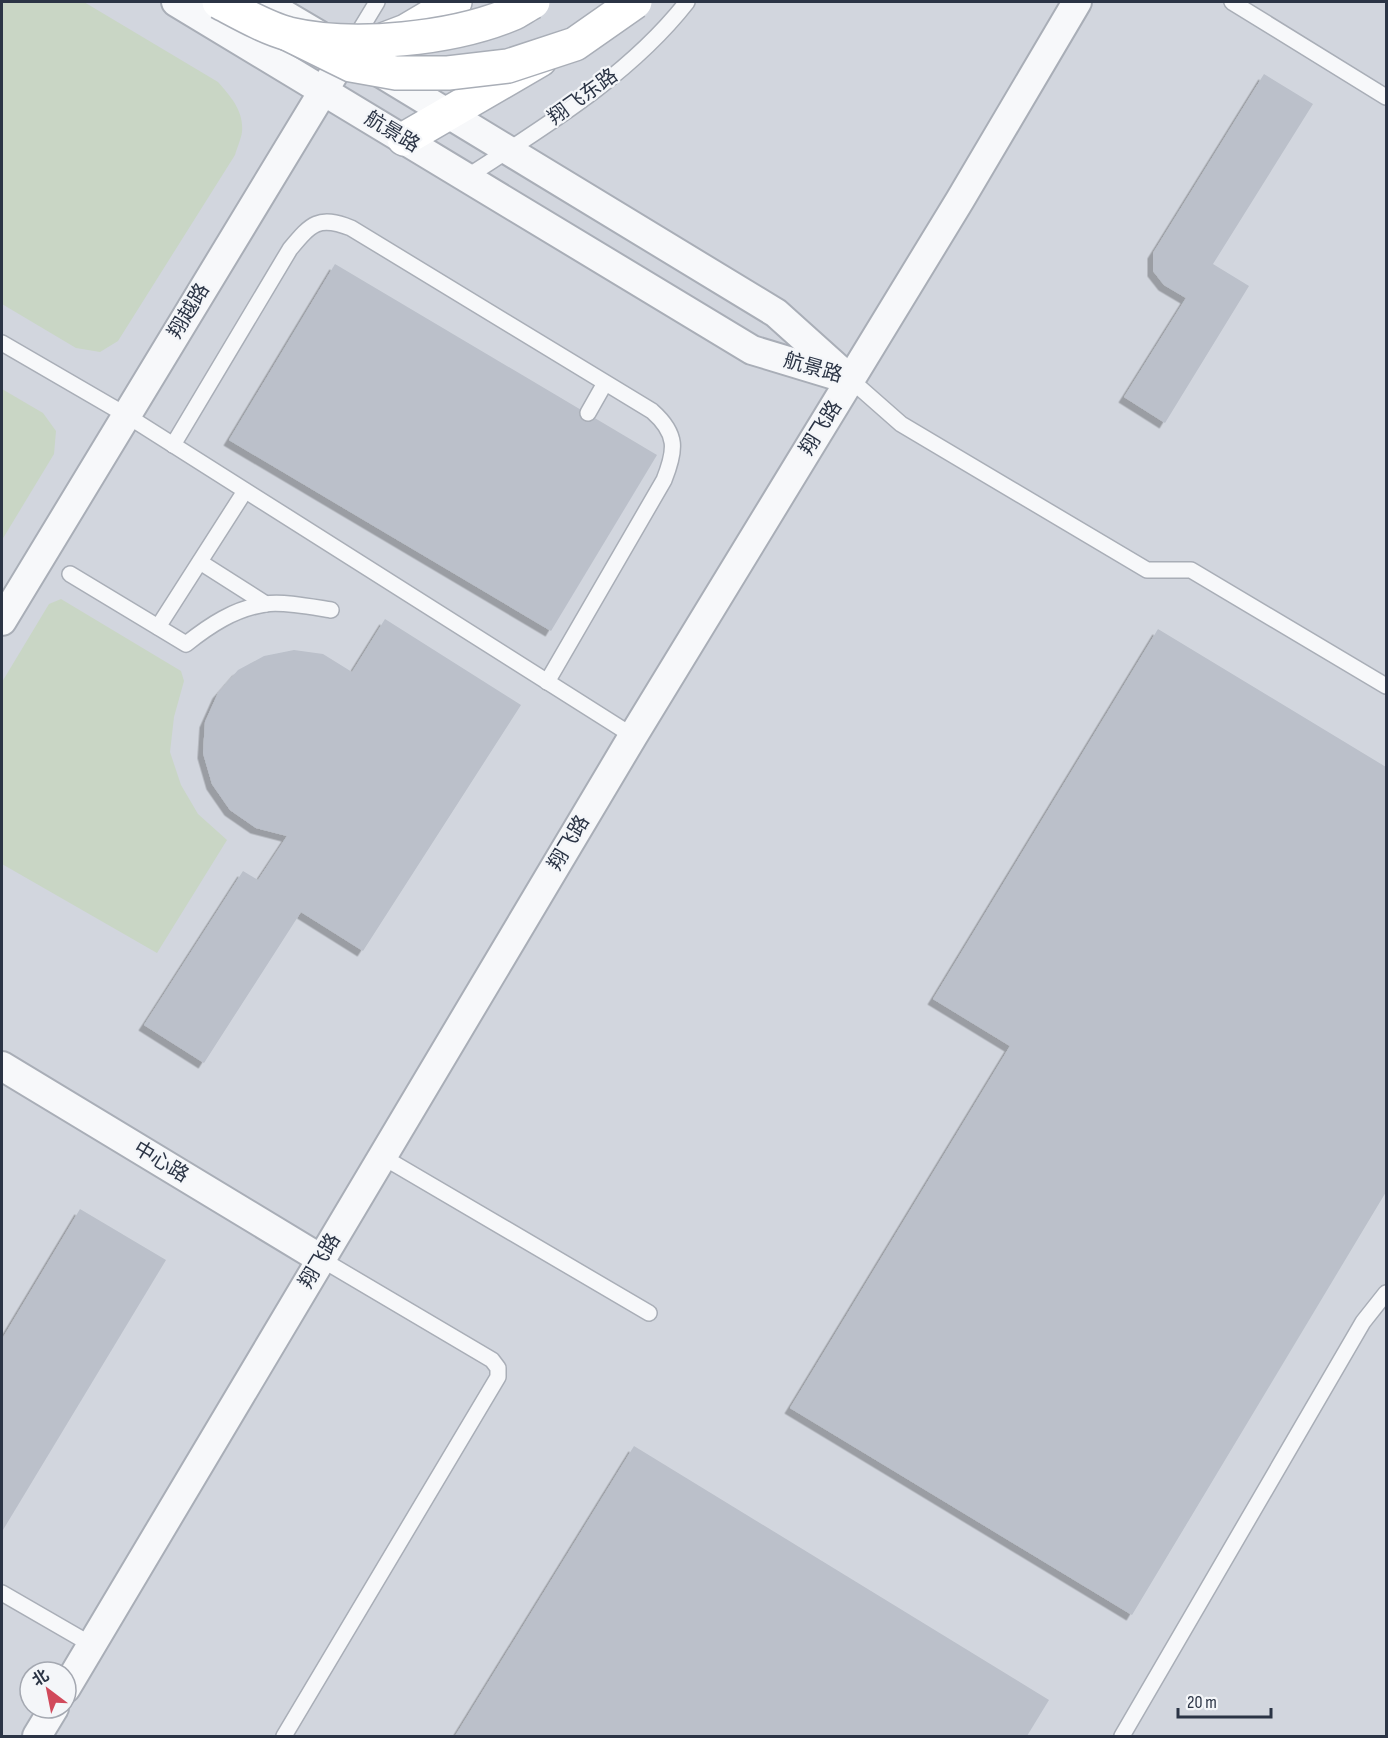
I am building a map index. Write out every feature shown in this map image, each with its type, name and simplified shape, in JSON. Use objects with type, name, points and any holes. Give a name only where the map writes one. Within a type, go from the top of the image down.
[{"type":"main road","points":[[219,2],[244,16],[288,34],[351,65],[396,74],[448,73],[508,66],[575,44],[635,2]]},
{"type":"main road","points":[[347,52],[406,31],[455,2]]},
{"type":"main road","points":[[288,34],[333,41],[403,39],[462,30],[514,13],[533,2]]},
{"type":"main road","points":[[404,139],[534,64],[616,2]]},
{"type":"street","name":"航景路","points":[[176,2],[752,350],[850,380]]},
{"type":"street","name":"航景路","points":[[263,2],[776,313],[850,380]]},
{"type":"street","name":"翔飞路","points":[[78,1668],[633,735],[960,200],[1077,2]]},
{"type":"street","name":"翔越路","points":[[2,621],[347,52]]},
{"type":"street","name":"中心路","points":[[2,1066],[321,1259]]},
{"type":"street","points":[[37,1737],[47,1720]]},
{"type":"lane","name":"翔越路","points":[[347,52],[376,2]]},
{"type":"lane","name":"翔飞东路","points":[[467,177],[598,88],[669,25],[687,2]]},
{"type":"lane","points":[[1232,2],[1386,97]]},
{"type":"lane","points":[[173,444],[290,249],[305,232],[322,221],[338,223],[351,228],[652,411],[664,422],[670,434],[673,447],[671,463],[664,480],[548,682]]},
{"type":"lane","points":[[2,343],[173,444],[633,735]]},
{"type":"lane","points":[[850,380],[901,424],[1148,570],[1191,570],[1386,686]]},
{"type":"lane","points":[[588,413],[605,383]]},
{"type":"lane","points":[[158,627],[245,491]]},
{"type":"lane","points":[[200,562],[266,604]]},
{"type":"lane","points":[[70,574],[186,644],[208,626],[235,612],[266,604],[331,610]]},
{"type":"lane","points":[[383,1157],[649,1314]]},
{"type":"lane","points":[[284,1737],[498,1377],[498,1368],[492,1360],[321,1259]]},
{"type":"lane","points":[[1122,1737],[1363,1322],[1386,1293]]},
{"type":"lane","points":[[2,1593],[92,1645]]},
{"type":"shaded area","points":[[2,2],[1386,2],[1386,1736],[2,1736]]},
{"type":"green space","points":[[2,2],[84,2],[218,82],[232,99],[241,117],[242,132],[235,155],[118,341],[100,352],[76,348],[2,304]]},
{"type":"green space","points":[[2,389],[43,413],[56,431],[54,454],[2,540]]},
{"type":"green space","points":[[61,599],[181,671],[184,681],[174,717],[170,752],[181,785],[198,814],[227,840],[157,953],[2,864],[2,682],[49,604]]},
{"type":"building","points":[[1264,74],[1313,104],[1213,264],[1249,286],[1165,423],[1124,397],[1186,298],[1164,285],[1153,271],[1153,253]]},
{"type":"building","points":[[335,264],[657,455],[551,631],[229,440]]},
{"type":"building","points":[[385,619],[521,705],[363,951],[301,912],[204,1063],[144,1025],[243,871],[258,880],[287,836],[256,828],[230,810],[212,784],[203,753],[205,722],[218,693],[238,670],[264,656],[294,650],[323,654],[352,672]]},
{"type":"building","points":[[1158,629],[1386,767],[1386,1192],[1132,1615],[790,1408],[1010,1046],[933,999]]},
{"type":"building","points":[[80,1209],[166,1260],[3,1530],[2,1339]]},
{"type":"building","points":[[634,1446],[1049,1700],[1027,1736],[455,1736]]}]
